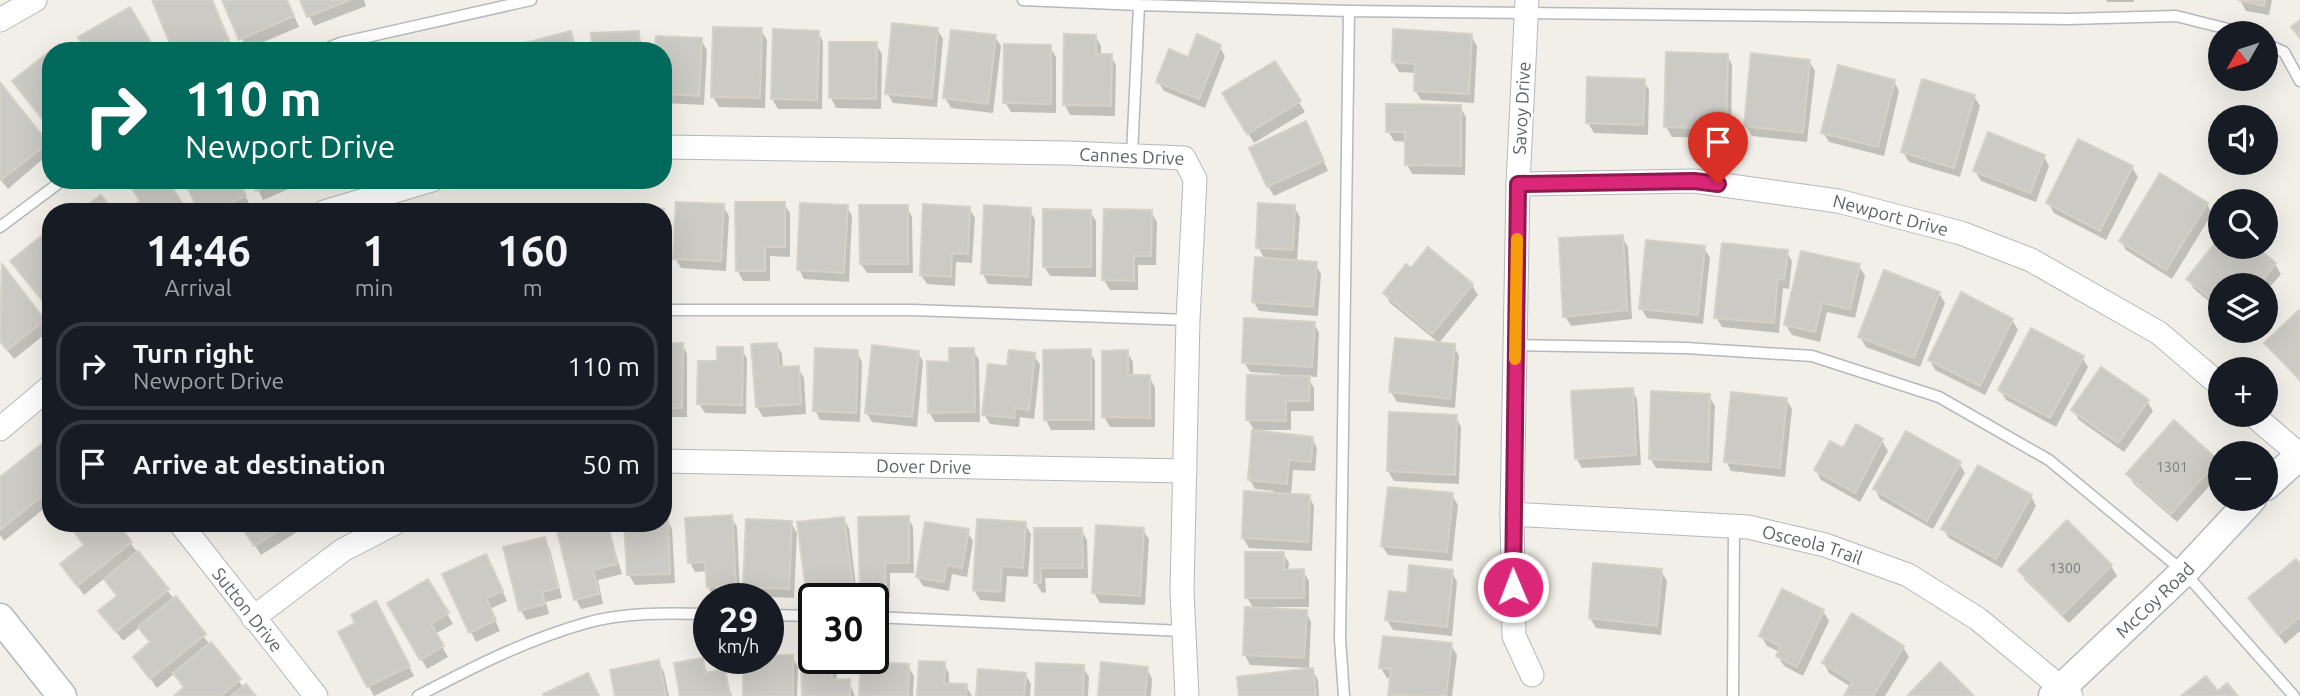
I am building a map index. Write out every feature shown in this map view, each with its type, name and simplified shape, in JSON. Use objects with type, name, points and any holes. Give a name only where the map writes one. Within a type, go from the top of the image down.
[{"type":"street","points":[[0,20],[35,0]]},
{"type":"street","name":"Savoy Drive","points":[[1527,6],[1518,184],[1512,514],[1514,636],[1532,675]]},
{"type":"street","name":"Cannes Drive","points":[[672,147],[1184,158],[1195,179],[1188,320],[1185,471],[1183,631],[1187,696]]},
{"type":"street","name":"Newport Drive","points":[[1518,184],[1694,181],[1838,201],[1961,233],[2031,260],[2159,333],[2208,375]]},
{"type":"street","points":[[354,203],[402,189]]},
{"type":"street","points":[[0,429],[42,394]]},
{"type":"street","points":[[2267,427],[2300,455],[2278,475]]},
{"type":"street","name":"Dover Drive","points":[[672,461],[1185,471]]},
{"type":"street","name":"McCoy Road","points":[[2062,693],[2184,572],[2241,511]]},
{"type":"street","name":"Osceola Trail","points":[[1512,514],[1734,526],[1825,545],[1908,575],[1978,619],[2062,693]]},
{"type":"street","name":"Sutton Drive","points":[[187,532],[316,696]]},
{"type":"street","points":[[253,618],[343,550],[378,532]]},
{"type":"street","points":[[0,618],[62,696]]},
{"type":"lane","points":[[344,42],[531,0]]},
{"type":"lane","points":[[1023,0],[1349,11],[1527,6],[2068,19],[2176,16],[2208,24]]},
{"type":"lane","points":[[1132,155],[1139,5]]},
{"type":"lane","points":[[1344,696],[1340,639],[1349,11]]},
{"type":"lane","points":[[2278,49],[2284,52],[2300,81]]},
{"type":"lane","points":[[0,227],[51,189]]},
{"type":"lane","points":[[672,310],[912,310],[1188,320]]},
{"type":"lane","points":[[1515,345],[1686,348],[1812,356],[1939,397],[2049,460],[2184,572],[2294,696]]},
{"type":"lane","points":[[1734,526],[1735,696]]},
{"type":"lane","points":[[418,696],[496,654],[588,622],[666,613],[693,614]]},
{"type":"lane","points":[[889,618],[1183,631]]},
{"type":"building","points":[[152,0],[212,0],[229,40],[169,42]]},
{"type":"building","points":[[222,0],[287,0],[294,16],[239,40]]},
{"type":"building","points":[[300,0],[350,0],[307,17]]},
{"type":"building","points":[[2238,0],[2265,0],[2264,6]]},
{"type":"building","points":[[130,7],[151,42],[81,42],[78,37]]},
{"type":"building","points":[[2300,20],[2300,38],[2291,27]]},
{"type":"building","points":[[892,23],[938,28],[932,98],[885,94]]},
{"type":"building","points":[[713,27],[762,28],[760,98],[711,97]]},
{"type":"building","points":[[773,29],[819,31],[817,100],[771,99]]},
{"type":"building","points":[[1393,29],[1472,34],[1469,94],[1414,91],[1415,64],[1392,62]]},
{"type":"building","points":[[951,30],[996,35],[988,104],[943,98]]},
{"type":"building","points":[[571,31],[574,42],[529,42]]},
{"type":"building","points":[[639,31],[640,42],[592,42],[591,33]]},
{"type":"building","points":[[1064,34],[1096,35],[1096,54],[1112,54],[1111,106],[1063,105]]},
{"type":"building","points":[[1197,34],[1221,45],[1199,99],[1156,82],[1169,49],[1188,57]]},
{"type":"building","points":[[656,36],[702,38],[699,96],[672,94],[672,42],[656,42]]},
{"type":"building","points":[[829,42],[877,42],[876,99],[829,98]]},
{"type":"building","points":[[1004,44],[1051,45],[1051,104],[1003,103]]},
{"type":"building","points":[[1666,52],[1728,54],[1726,129],[1664,127]]},
{"type":"building","points":[[1751,53],[1810,60],[1803,133],[1744,126]]},
{"type":"building","points":[[42,57],[42,119],[12,81]]},
{"type":"building","points":[[1275,61],[1301,101],[1247,134],[1222,93]]},
{"type":"building","points":[[1838,65],[1895,80],[1878,147],[1821,133]]},
{"type":"building","points":[[1587,77],[1645,79],[1643,125],[1586,123]]},
{"type":"building","points":[[1922,79],[1975,95],[1954,168],[1901,152]]},
{"type":"building","points":[[0,82],[42,135],[42,148],[0,179]]},
{"type":"building","points":[[1386,104],[1461,105],[1461,166],[1405,165],[1405,132],[1386,132]]},
{"type":"building","points":[[1306,121],[1324,161],[1267,187],[1249,148]]},
{"type":"building","points":[[1988,132],[2045,155],[2030,193],[1973,171]]},
{"type":"building","points":[[2078,139],[2133,166],[2100,231],[2046,203]]},
{"type":"building","points":[[2160,173],[2208,203],[2166,270],[2119,241]]},
{"type":"building","points":[[132,189],[173,189],[182,203],[137,203],[140,201]]},
{"type":"building","points":[[188,189],[243,189],[246,196],[230,203],[195,203]]},
{"type":"building","points":[[101,195],[107,203],[90,203]]},
{"type":"building","points":[[676,202],[724,204],[721,261],[673,259]]},
{"type":"building","points":[[735,202],[785,202],[785,247],[765,247],[765,271],[736,271]]},
{"type":"building","points":[[800,203],[848,205],[844,273],[797,270]]},
{"type":"building","points":[[1258,203],[1295,205],[1293,250],[1256,248]]},
{"type":"building","points":[[923,204],[970,207],[968,254],[952,253],[951,277],[920,275]]},
{"type":"building","points":[[859,205],[908,205],[908,264],[860,264]]},
{"type":"building","points":[[984,205],[1031,208],[1028,277],[981,274]]},
{"type":"building","points":[[1043,209],[1091,210],[1091,267],[1043,267]]},
{"type":"building","points":[[1104,209],[1152,210],[1151,256],[1134,256],[1134,281],[1102,280]]},
{"type":"building","points":[[1623,235],[1627,310],[1563,317],[1559,238]]},
{"type":"building","points":[[42,236],[42,300],[10,261]]},
{"type":"building","points":[[1646,240],[1705,246],[1698,315],[1639,309]]},
{"type":"building","points":[[1722,243],[1788,250],[1784,280],[1778,279],[1774,323],[1714,318]]},
{"type":"building","points":[[1428,247],[1473,284],[1432,334],[1383,293],[1406,264],[1411,268]]},
{"type":"building","points":[[1801,251],[1860,264],[1850,309],[1822,303],[1815,332],[1784,325]]},
{"type":"building","points":[[2208,252],[2208,259],[2271,259],[2276,263],[2268,273],[2208,273],[2208,297],[2186,279]]},
{"type":"building","points":[[1255,257],[1317,262],[1313,307],[1252,302]]},
{"type":"building","points":[[2,264],[42,316],[42,322],[7,350],[0,341]]},
{"type":"building","points":[[1884,270],[1940,292],[1914,358],[1858,337]]},
{"type":"building","points":[[1961,292],[2013,319],[1980,386],[1928,360]]},
{"type":"building","points":[[2300,311],[2300,380],[2264,343],[2278,343],[2278,330]]},
{"type":"building","points":[[1244,318],[1315,322],[1312,367],[1242,363]]},
{"type":"building","points":[[2031,328],[2084,356],[2050,418],[1998,390]]},
{"type":"building","points":[[1395,338],[1455,344],[1450,399],[1389,392]]},
{"type":"building","points":[[672,343],[683,343],[682,408],[672,408]]},
{"type":"building","points":[[777,343],[779,367],[799,366],[801,404],[756,407],[751,344]]},
{"type":"building","points":[[872,345],[919,351],[912,417],[865,413]]},
{"type":"building","points":[[717,347],[743,347],[742,405],[697,404],[698,361],[717,361]]},
{"type":"building","points":[[815,348],[858,350],[856,413],[813,411]]},
{"type":"building","points":[[949,348],[974,348],[975,412],[928,413],[927,361],[949,362]]},
{"type":"building","points":[[1091,349],[1091,420],[1044,420],[1043,350]]},
{"type":"building","points":[[1009,350],[1035,353],[1029,410],[1015,408],[1014,418],[982,415],[988,364],[1007,366]]},
{"type":"building","points":[[1128,350],[1128,375],[1150,375],[1150,418],[1102,417],[1102,351]]},
{"type":"building","points":[[2101,367],[2149,400],[2118,443],[2071,410]]},
{"type":"building","points":[[1247,375],[1310,376],[1309,401],[1286,401],[1286,421],[1246,420]]},
{"type":"building","points":[[1633,388],[1636,455],[1575,459],[1571,391]]},
{"type":"building","points":[[1651,391],[1710,394],[1708,462],[1649,459]]},
{"type":"building","points":[[1731,392],[1787,398],[1780,468],[1724,462]]},
{"type":"building","points":[[1389,412],[1457,415],[1455,475],[1387,471]]},
{"type":"building","points":[[2174,420],[2208,451],[2208,471],[2171,514],[2126,474]]},
{"type":"building","points":[[1856,424],[1883,439],[1855,493],[1814,470],[1830,441],[1843,448]]},
{"type":"building","points":[[1252,430],[1313,437],[1311,462],[1289,460],[1287,484],[1248,480]]},
{"type":"building","points":[[1906,431],[1961,462],[1927,521],[1873,489]]},
{"type":"building","points":[[42,444],[42,496],[0,530],[0,477]]},
{"type":"building","points":[[1978,465],[2032,495],[1996,559],[1941,529]]},
{"type":"building","points":[[1388,487],[1453,493],[1447,552],[1381,546]]},
{"type":"building","points":[[1244,491],[1310,495],[1308,542],[1242,538]]},
{"type":"building","points":[[732,515],[736,583],[707,583],[705,562],[688,563],[685,518]]},
{"type":"building","points":[[909,516],[909,563],[885,563],[886,583],[860,583],[858,517]]},
{"type":"building","points":[[844,517],[853,583],[805,583],[797,522]]},
{"type":"building","points":[[746,519],[792,521],[789,589],[784,589],[784,583],[743,583]]},
{"type":"building","points":[[977,519],[1026,522],[1023,568],[1002,566],[1000,592],[973,590]]},
{"type":"building","points":[[2067,520],[2112,565],[2062,615],[2018,570]]},
{"type":"building","points":[[925,522],[969,529],[962,568],[947,565],[944,582],[916,577]]},
{"type":"building","points":[[1096,525],[1144,528],[1140,596],[1092,593]]},
{"type":"building","points":[[1034,528],[1082,528],[1083,568],[1041,568],[1041,583],[1034,583]]},
{"type":"building","points":[[74,532],[124,532],[132,542],[77,586],[60,564],[84,545]]},
{"type":"building","points":[[245,532],[277,532],[254,546]]},
{"type":"building","points":[[557,532],[610,532],[617,564],[593,570],[599,594],[574,600]]},
{"type":"building","points":[[625,532],[668,532],[670,574],[627,575]]},
{"type":"building","points":[[545,537],[558,588],[542,592],[545,604],[519,611],[503,547]]},
{"type":"building","points":[[138,551],[169,589],[116,632],[98,611],[117,596],[104,579]]},
{"type":"building","points":[[1245,552],[1284,552],[1284,570],[1304,569],[1304,598],[1245,598]]},
{"type":"building","points":[[486,554],[503,591],[486,598],[496,620],[469,633],[442,574]]},
{"type":"building","points":[[2296,559],[2300,564],[2300,617],[2278,635],[2248,598]]},
{"type":"building","points":[[1593,563],[1662,569],[1657,626],[1589,618]]},
{"type":"building","points":[[1409,565],[1453,570],[1447,627],[1385,620],[1389,591],[1407,593]]},
{"type":"building","points":[[428,579],[449,613],[431,624],[444,646],[420,660],[387,603]]},
{"type":"building","points":[[1782,589],[1824,610],[1797,667],[1776,656],[1781,646],[1759,636]]},
{"type":"building","points":[[176,596],[206,634],[150,679],[133,657],[150,642],[138,627]]},
{"type":"building","points":[[376,601],[410,666],[367,687],[338,632],[355,623],[351,615]]},
{"type":"building","points":[[1245,607],[1307,610],[1304,658],[1243,655]]},
{"type":"building","points":[[1852,613],[1904,646],[1873,696],[1844,696],[1852,682],[1822,663]]},
{"type":"building","points":[[1383,636],[1452,643],[1446,696],[1388,695],[1391,669],[1379,668]]},
{"type":"building","points":[[211,642],[241,679],[221,696],[174,696],[184,687],[173,673]]},
{"type":"building","points":[[784,655],[793,655],[793,696],[743,696],[743,674],[784,674]]},
{"type":"building","points":[[659,660],[666,696],[615,696],[610,670]]},
{"type":"building","points":[[693,660],[693,674],[726,674],[730,696],[680,696],[674,663]]},
{"type":"building","points":[[919,661],[945,662],[944,683],[967,684],[966,696],[917,696]]},
{"type":"building","points":[[1101,662],[1148,667],[1145,696],[1098,696]]},
{"type":"building","points":[[1940,662],[1974,696],[1907,696]]},
{"type":"building","points":[[889,663],[909,664],[908,696],[859,696],[860,674],[889,674]]},
{"type":"building","points":[[1036,663],[1084,665],[1083,696],[1035,696]]},
{"type":"building","points":[[1313,668],[1316,696],[1239,696],[1237,677]]},
{"type":"building","points":[[978,669],[1026,673],[1024,696],[976,696]]},
{"type":"building","points":[[588,673],[599,696],[543,694]]},
{"type":"building","points":[[801,674],[832,674],[832,680],[850,679],[850,696],[802,696]]},
{"type":"building","points":[[2206,676],[2218,691],[2227,683],[2238,696],[2181,696]]},
{"type":"building","points":[[246,684],[256,696],[231,696]]},
{"type":"slow traffic","points":[[1515,359],[1517,239]]},
{"type":"route","points":[[1513,587],[1518,184],[1694,181],[1718,184]]}]
